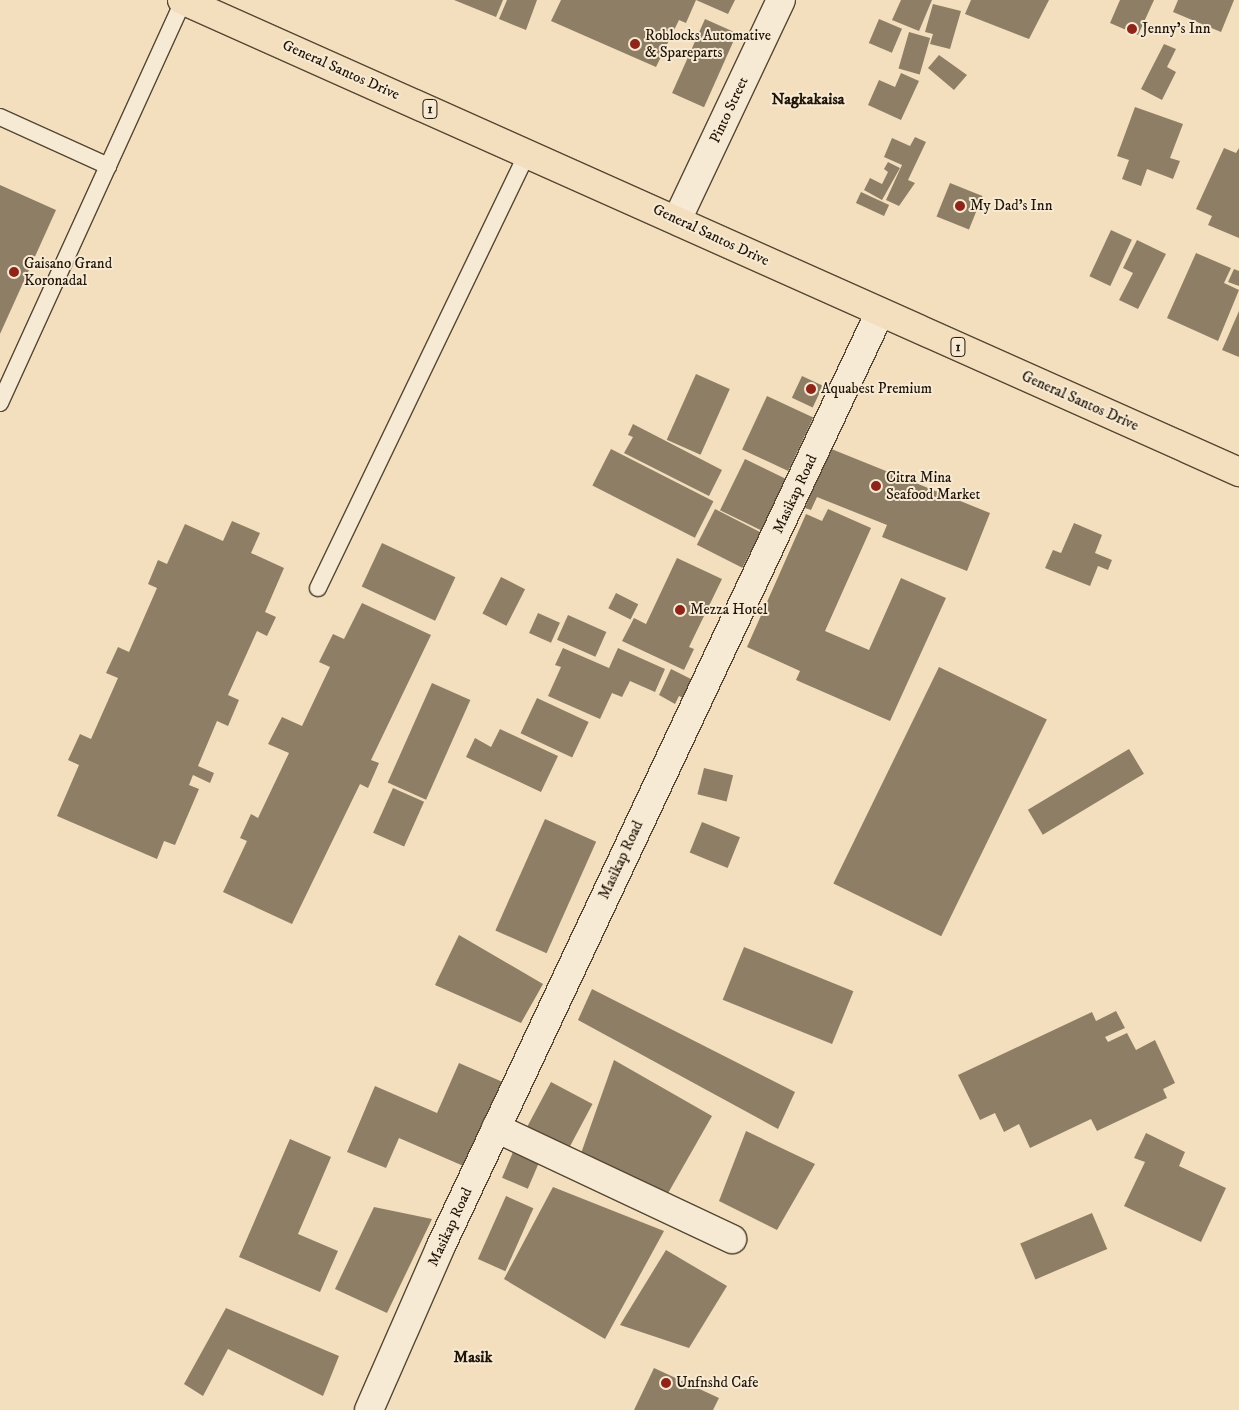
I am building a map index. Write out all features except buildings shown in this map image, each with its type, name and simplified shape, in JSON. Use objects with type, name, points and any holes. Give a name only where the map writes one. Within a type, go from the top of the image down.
[{"type":"highway","name":"General Santos Drive","points":[[183,0],[528,152],[1239,472]]},
{"type":"street","name":"Pinto Street","points":[[677,220],[782,0]]},
{"type":"street","name":"Masikap Road","points":[[369,1410],[496,1128],[880,312]]},
{"type":"street","points":[[496,1128],[732,1239]]},
{"type":"lane","points":[[0,403],[183,0]]},
{"type":"lane","points":[[0,117],[108,166]]},
{"type":"lane","points":[[318,588],[528,152]]},
{"type":"place","name":"Jenny's Inn","points":[[1132,29]]},
{"type":"place","name":"Roblocks Automative & Spareparts","points":[[635,44]]},
{"type":"place","name":"My Dad's Inn","points":[[960,206]]},
{"type":"place","name":"Gaisano Grand Koronadal","points":[[14,272]]},
{"type":"place","name":"Aquabest Premium","points":[[811,389]]},
{"type":"place","name":"Citra Mina Seafood Market","points":[[876,486]]},
{"type":"place","name":"Mezza Hotel","points":[[680,610]]},
{"type":"place","name":"Unfnshd Cafe","points":[[666,1383]]},
{"type":"district","name":"Nagkakaisa","points":[[808,99]]},
{"type":"district","name":"Masik","points":[[473,1357]]}]
